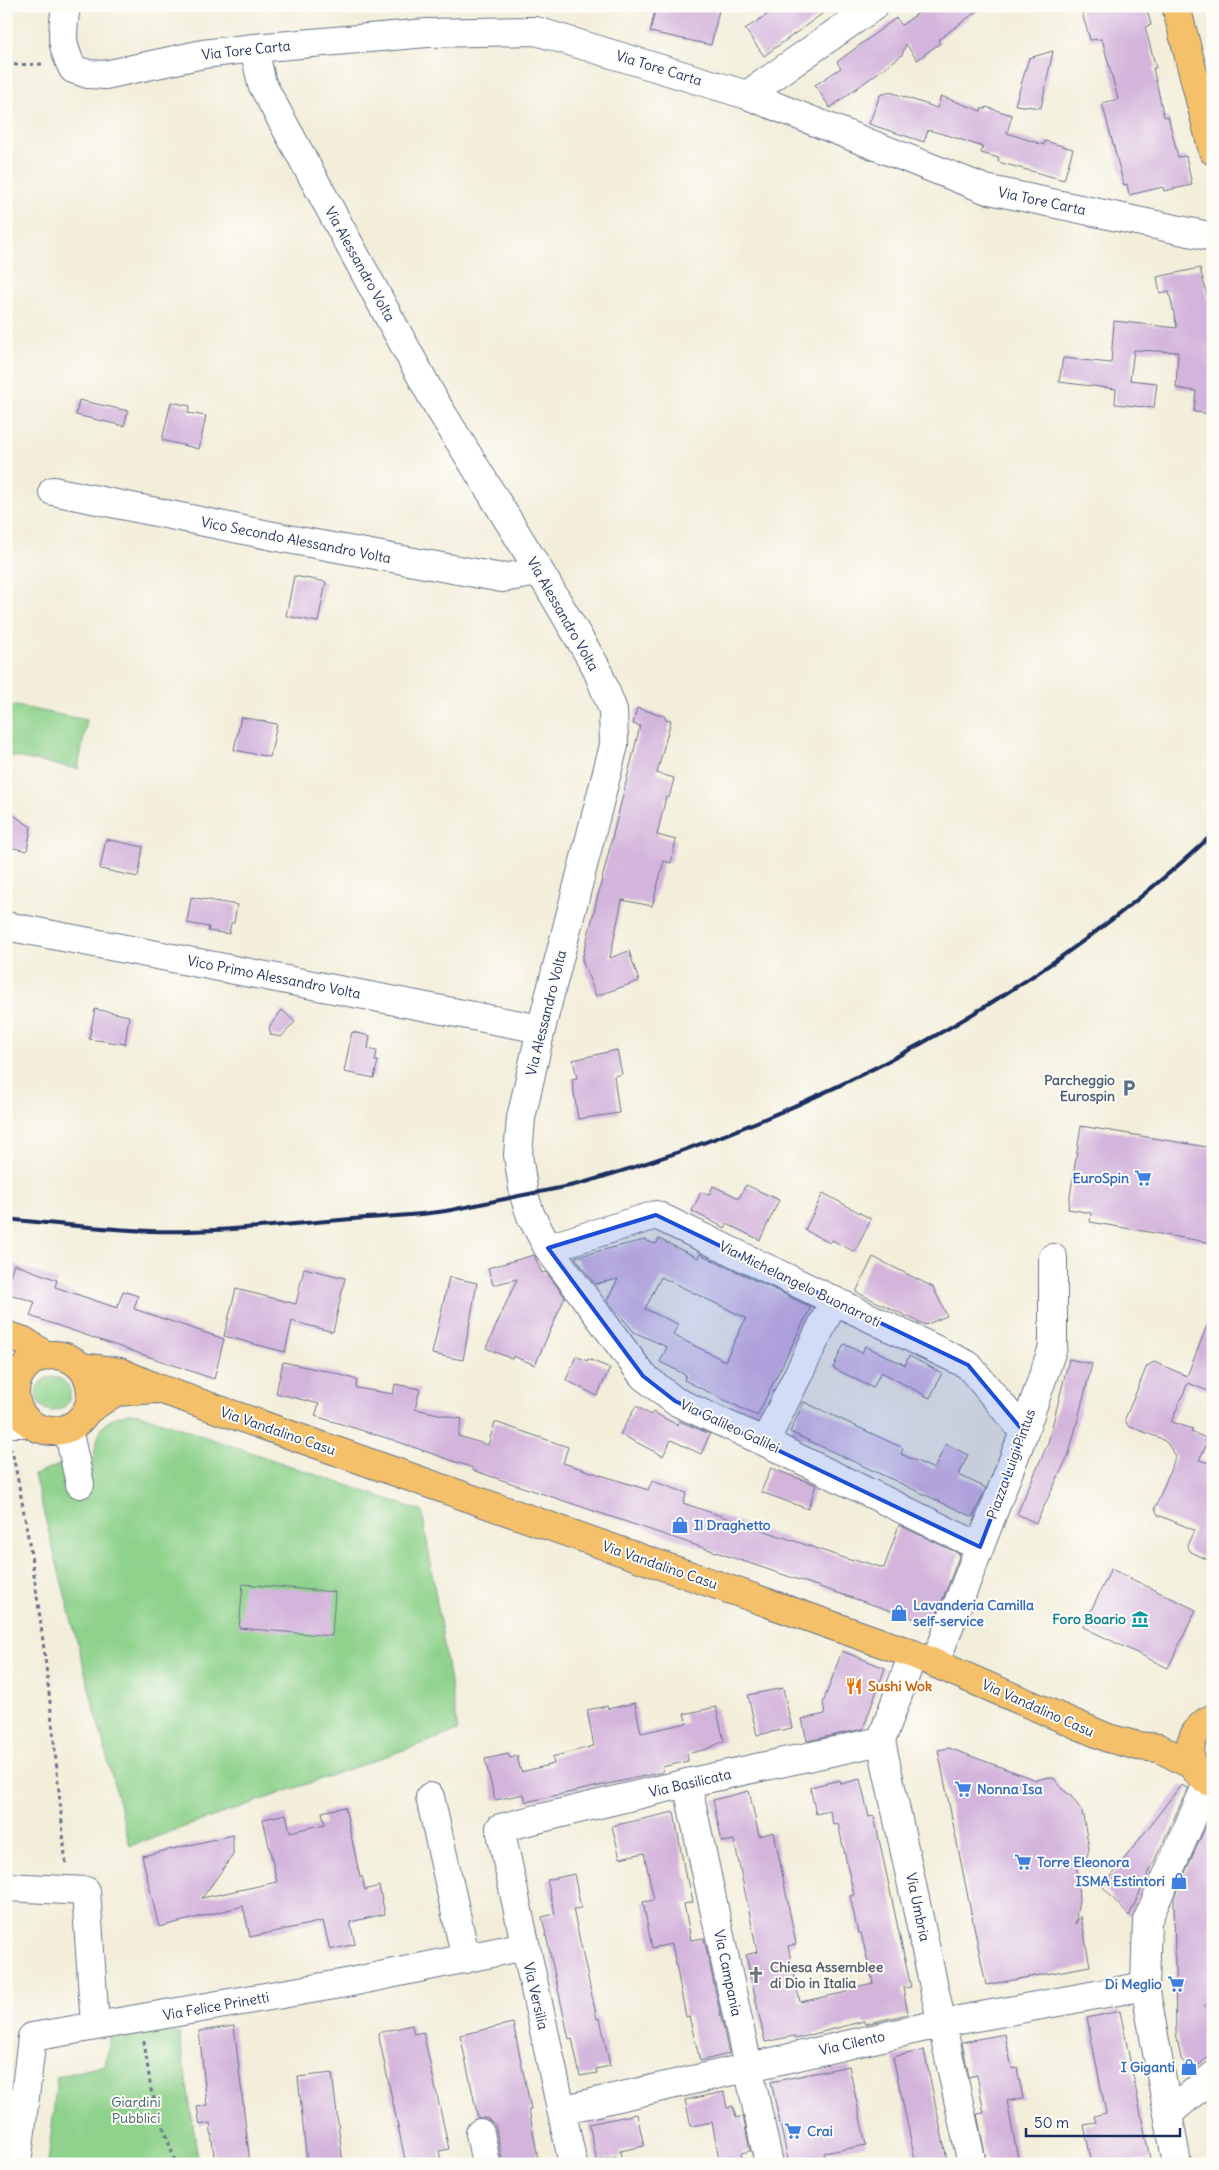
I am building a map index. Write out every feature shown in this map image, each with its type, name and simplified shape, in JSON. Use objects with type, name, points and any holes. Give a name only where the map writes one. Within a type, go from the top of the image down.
[{"type":"main road","points":[[1176,6],[1213,152]]},
{"type":"main road","points":[[6,1335],[24,1341],[45,1355]]},
{"type":"main road","points":[[6,1350],[14,1388],[18,1407],[23,1417],[18,1423],[56,1432],[68,1429],[78,1423],[88,1410],[92,1390],[88,1378],[81,1367],[71,1359],[58,1355],[45,1355],[33,1360],[14,1388]]},
{"type":"main road","name":"Via Vandalino Casu","points":[[81,1367],[120,1372],[157,1388],[924,1658],[1108,1738],[1138,1746],[1159,1748],[1192,1736]]},
{"type":"main road","name":"Via Vandalino Casu","points":[[88,1410],[115,1392],[157,1388]]},
{"type":"main road","points":[[1204,1777],[1189,1749],[1192,1736],[1200,1726],[1213,1718]]},
{"type":"main road","name":"Via Vandalino Casu","points":[[1159,1748],[1204,1777]]},
{"type":"street","points":[[66,6],[62,33],[64,51],[79,67]]},
{"type":"street","points":[[747,95],[874,6]]},
{"type":"street","name":"Via Tore Carta","points":[[79,67],[105,75],[203,54],[254,48],[428,33],[536,31],[747,95],[985,188],[1213,237]]},
{"type":"street","name":"Via Alessandro Volta","points":[[254,48],[262,84],[434,400],[540,572],[596,668],[613,710],[614,745],[541,1029],[521,1118],[518,1155],[524,1195],[531,1216],[544,1240]]},
{"type":"street","name":"Vico Secondo Alessandro Volta","points":[[52,491],[288,539],[502,578],[540,572]]},
{"type":"street","name":"Vico Primo Alessandro Volta","points":[[6,926],[541,1029]]},
{"type":"street","name":"Via Michelangelo Buonarroti","points":[[544,1240],[656,1215],[968,1366],[1024,1432]]},
{"type":"street","name":"Via Galileo Galilei","points":[[544,1240],[643,1376],[675,1402],[765,1442],[980,1547]]},
{"type":"street","name":"Piazza Luigi Pintus","points":[[924,1658],[980,1547],[1024,1432],[1053,1347],[1053,1258]]},
{"type":"street","points":[[765,1442],[834,1301]]},
{"type":"street","points":[[68,1429],[80,1484]]},
{"type":"street","points":[[881,1741],[924,1658]]},
{"type":"street","name":"Via Basilicata","points":[[500,1828],[687,1783],[881,1741]]},
{"type":"street","name":"Via Umbria","points":[[881,1741],[972,2164]]},
{"type":"street","points":[[1177,2164],[1144,1986],[1147,1921],[1204,1777]]},
{"type":"street","name":"Via Campania","points":[[687,1783],[769,2164]]},
{"type":"street","points":[[430,1798],[466,1959]]},
{"type":"street","name":"Via Versilia","points":[[500,1828],[573,2164]]},
{"type":"street","points":[[6,1887],[86,1891],[95,2026]]},
{"type":"street","name":"Via Felice Prinetti","points":[[17,2164],[32,2037],[346,1984],[525,1946]]},
{"type":"street","name":"Via Cilento","points":[[561,2110],[943,2023],[1144,1986]]},
{"type":"street","points":[[1168,2114],[1213,2076]]},
{"type":"street","points":[[480,2133],[486,2164]]},
{"type":"path","points":[[6,64],[79,67]]},
{"type":"path","points":[[6,1446],[12,1451],[24,1503],[48,1685],[67,1891]]},
{"type":"path","points":[[140,2018],[151,2090],[176,2164]]},
{"type":"highlighted area","points":[[656,1215],[968,1365],[1024,1432],[980,1547],[675,1401],[643,1376],[548,1248]]},
{"type":"green space","points":[[6,704],[87,720],[78,769],[6,755]]},
{"type":"green space","points":[[53,1377],[60,1378],[65,1382],[69,1387],[69,1401],[65,1406],[60,1410],[53,1411],[46,1410],[41,1406],[37,1401],[36,1394],[37,1387],[41,1382],[46,1378]]},
{"type":"green space","points":[[129,1413],[139,1414],[422,1511],[458,1731],[130,1846],[34,1475],[62,1464],[89,1481],[97,1442],[102,1428],[111,1420]]},
{"type":"green space","name":"Giardini Pubblici","points":[[179,2033],[199,2164],[48,2164],[57,2077],[105,2065],[111,2034]]},
{"type":"building","points":[[656,6],[702,6],[719,10],[711,45],[650,32]]},
{"type":"building","points":[[767,6],[833,6],[764,56],[745,29],[771,12]]},
{"type":"building","points":[[928,6],[984,6],[938,40],[940,43],[917,60],[906,44],[902,55],[830,108],[815,85],[841,68],[837,62],[896,18],[902,25]]},
{"type":"building","points":[[1080,6],[1146,6],[1151,25],[1145,27],[1156,68],[1153,68],[1164,117],[1168,116],[1178,157],[1186,156],[1192,185],[1164,191],[1163,187],[1129,195],[1127,184],[1124,185],[1102,103],[1118,99],[1102,39],[1090,40]]},
{"type":"building","points":[[1053,51],[1041,108],[1015,105],[1029,58]]},
{"type":"building","points":[[890,92],[937,108],[941,96],[981,111],[982,108],[985,110],[986,107],[1012,115],[1007,133],[1044,145],[1045,141],[1073,149],[1064,180],[998,162],[999,158],[981,153],[983,147],[950,136],[928,130],[924,142],[869,124],[880,95]]},
{"type":"building","points":[[1200,268],[1213,319],[1213,414],[1194,412],[1196,391],[1176,388],[1178,352],[1134,350],[1130,380],[1157,383],[1154,408],[1115,404],[1116,389],[1059,382],[1063,358],[1111,363],[1114,321],[1177,328],[1169,291],[1160,293],[1157,277]]},
{"type":"building","points":[[79,400],[128,411],[124,426],[76,415]]},
{"type":"building","points":[[171,402],[190,406],[188,413],[206,416],[199,449],[162,440]]},
{"type":"building","points":[[294,576],[326,582],[318,622],[286,616]]},
{"type":"building","points":[[637,708],[665,716],[665,719],[671,720],[657,773],[674,778],[669,798],[666,797],[657,835],[676,840],[671,863],[664,861],[652,906],[622,900],[610,958],[629,951],[639,981],[596,996],[582,960],[640,726],[633,724]]},
{"type":"building","points":[[241,717],[277,724],[270,757],[234,750]]},
{"type":"building","points":[[6,810],[31,827],[27,851],[6,846]]},
{"type":"building","points":[[106,839],[143,847],[138,877],[100,869]]},
{"type":"building","points":[[191,897],[237,905],[234,923],[231,923],[229,934],[208,931],[209,927],[187,923]]},
{"type":"building","points":[[95,1009],[129,1016],[125,1044],[89,1039]]},
{"type":"building","points":[[282,1010],[295,1022],[281,1037],[271,1035],[269,1027]]},
{"type":"building","points":[[352,1032],[370,1036],[368,1049],[377,1051],[375,1061],[378,1061],[374,1078],[344,1072]]},
{"type":"building","points":[[617,1050],[622,1074],[614,1076],[619,1113],[578,1119],[572,1079],[577,1078],[573,1060]]},
{"type":"building","name":"EuroSpin","points":[[1081,1126],[1213,1148],[1213,1243],[1090,1222],[1091,1213],[1068,1209]]},
{"type":"building","points":[[746,1185],[779,1200],[760,1240],[727,1224],[725,1228],[692,1211],[701,1192],[709,1195],[713,1186],[739,1198]]},
{"type":"building","points":[[823,1193],[871,1219],[855,1252],[832,1240],[830,1243],[805,1230]]},
{"type":"building","points":[[659,1239],[698,1258],[700,1254],[811,1307],[757,1416],[684,1380],[686,1375],[660,1362],[667,1347],[634,1332],[607,1300],[618,1279],[595,1284],[575,1257],[644,1240],[656,1244]],"holes":[[[661,1277],[746,1318],[725,1361],[673,1335],[678,1324],[645,1309]]]},
{"type":"building","points":[[534,1255],[542,1273],[546,1272],[565,1297],[535,1365],[513,1356],[512,1359],[486,1348],[517,1279],[493,1285],[488,1268]]},
{"type":"building","points":[[873,1257],[933,1287],[947,1316],[925,1325],[856,1292]]},
{"type":"building","points":[[14,1264],[57,1280],[55,1287],[117,1308],[123,1291],[138,1296],[134,1309],[224,1339],[214,1379],[30,1316],[35,1302],[6,1293],[6,1286]]},
{"type":"building","points":[[304,1268],[345,1278],[333,1332],[292,1321],[285,1352],[224,1336],[236,1289],[296,1304]]},
{"type":"building","points":[[449,1277],[477,1283],[463,1360],[432,1354]]},
{"type":"building","points":[[1212,1313],[1213,1393],[1188,1383],[1171,1422],[1193,1429],[1191,1432],[1204,1437],[1207,1444],[1199,1460],[1213,1464],[1213,1562],[1191,1552],[1187,1546],[1194,1530],[1158,1515],[1155,1508],[1176,1456],[1167,1443],[1160,1438],[1128,1426],[1125,1419],[1147,1366],[1154,1362],[1187,1376]]},
{"type":"building","points":[[844,1344],[862,1353],[865,1346],[905,1365],[909,1356],[942,1373],[930,1398],[881,1372],[873,1388],[833,1368]]},
{"type":"building","points":[[576,1356],[610,1368],[597,1396],[566,1380]]},
{"type":"building","points":[[1069,1359],[1092,1364],[1069,1454],[1036,1523],[1017,1514],[1048,1443]]},
{"type":"building","points":[[283,1362],[325,1370],[357,1380],[356,1388],[393,1394],[395,1384],[420,1389],[415,1409],[462,1419],[458,1436],[488,1445],[495,1422],[568,1447],[563,1463],[648,1490],[652,1481],[687,1493],[683,1503],[853,1561],[854,1559],[884,1568],[899,1525],[960,1554],[933,1625],[472,1470],[473,1468],[393,1440],[315,1416],[319,1404],[276,1393]]},
{"type":"building","points":[[804,1402],[903,1448],[901,1454],[934,1469],[946,1444],[968,1455],[959,1475],[986,1488],[973,1517],[790,1432]]},
{"type":"building","points":[[636,1406],[651,1415],[653,1412],[677,1425],[679,1421],[710,1434],[701,1454],[671,1440],[663,1456],[620,1434]]},
{"type":"building","points":[[771,1468],[816,1485],[808,1509],[761,1492]]},
{"type":"building","name":"Foro Boario","points":[[1111,1569],[1196,1610],[1168,1668],[1083,1627]]},
{"type":"building","points":[[243,1584],[335,1592],[332,1636],[239,1628]]},
{"type":"building","name":"Sushi Wok","points":[[842,1651],[885,1668],[863,1729],[807,1741],[802,1719],[825,1714],[823,1703]]},
{"type":"building","points":[[783,1688],[792,1728],[757,1735],[748,1695]]},
{"type":"building","points":[[635,1703],[641,1733],[687,1723],[684,1714],[716,1707],[724,1741],[707,1749],[687,1754],[688,1761],[662,1767],[663,1772],[526,1802],[524,1794],[495,1800],[485,1759],[508,1754],[510,1758],[517,1756],[521,1772],[554,1764],[552,1757],[594,1746],[587,1710],[607,1706],[608,1709]]},
{"type":"building","name":"Torre Eleonora","points":[[949,1748],[1036,1780],[1049,1777],[1055,1779],[1082,1811],[1089,1848],[1085,1867],[1076,1857],[1079,1900],[1075,1924],[1081,1916],[1090,1966],[986,1985],[938,1750]]},
{"type":"building","points":[[860,1779],[869,1817],[874,1816],[911,1987],[903,1988],[908,2014],[865,2024],[864,2021],[795,2039],[794,2036],[765,2042],[746,1955],[757,1952],[734,1840],[722,1842],[713,1800],[749,1791],[759,1836],[774,1832],[796,1944],[788,1946],[800,2002],[847,1992],[846,1989],[873,1983],[861,1933],[858,1933],[850,1896],[854,1895],[838,1824],[833,1825],[830,1811],[816,1814],[810,1787],[840,1780],[841,1784]]},
{"type":"building","points":[[1181,1785],[1188,1788],[1129,1916],[1103,1887]]},
{"type":"building","points":[[345,1807],[360,1877],[362,1876],[365,1890],[379,1886],[385,1914],[350,1922],[355,1944],[330,1950],[323,1921],[250,1937],[243,1906],[159,1927],[142,1856],[233,1835],[233,1855],[202,1898],[277,1882],[263,1819],[286,1814],[290,1832],[325,1824],[322,1812]]},
{"type":"building","points":[[1213,1810],[1213,1998],[1204,2006],[1213,2016],[1213,2053],[1192,2071],[1181,2059],[1176,2032],[1174,1897]]},
{"type":"building","points":[[674,1812],[686,1879],[688,1879],[693,1902],[684,1904],[691,1940],[704,1938],[729,2054],[700,2061],[689,2016],[686,2017],[672,1944],[652,1948],[643,1902],[654,1900],[644,1853],[620,1858],[612,1826]]},
{"type":"building","points":[[574,1874],[581,1908],[573,1909],[597,2019],[600,2018],[610,2066],[596,2069],[597,2073],[580,2076],[572,2038],[569,2039],[542,1917],[555,1914],[547,1880]]},
{"type":"building","points":[[1120,2011],[1150,2159],[1126,2164],[1092,2164],[1084,2125],[1096,2123],[1094,2116],[1106,2113],[1087,2018]]},
{"type":"building","points":[[513,2023],[531,2109],[529,2109],[539,2164],[503,2164],[495,2124],[486,2118],[478,2118],[460,2035]]},
{"type":"building","points":[[412,2025],[414,2034],[423,2032],[449,2149],[439,2151],[442,2164],[406,2164],[378,2033]]},
{"type":"building","points":[[234,2026],[250,2164],[215,2164],[210,2123],[200,2125],[197,2107],[207,2105],[199,2031]]},
{"type":"building","points":[[1005,2034],[1012,2069],[1017,2068],[1023,2098],[1007,2101],[1019,2164],[987,2164],[977,2114],[984,2113],[977,2075],[969,2077],[962,2042]]},
{"type":"building","points":[[924,2050],[948,2164],[916,2164],[893,2057]]},
{"type":"building","points":[[849,2066],[866,2145],[824,2153],[827,2164],[789,2164],[771,2082]]},
{"type":"building","points":[[332,2073],[343,2164],[307,2164],[298,2077]]},
{"type":"building","points":[[724,2092],[727,2108],[733,2106],[736,2118],[743,2116],[750,2151],[741,2153],[743,2164],[720,2164],[712,2122],[691,2126],[685,2100]]},
{"type":"building","points":[[637,2114],[644,2146],[620,2151],[621,2156],[597,2161],[589,2124]]},
{"type":"railway","points":[[6,1219],[150,1231],[226,1229],[439,1212],[586,1182],[672,1154],[757,1122],[839,1086],[920,1044],[998,999],[1073,948],[1145,894],[1213,834]]},
{"type":"place","name":"Parcheggio Eurospin","points":[[1129,1088]]},
{"type":"place","name":"EuroSpin","points":[[1143,1178]]},
{"type":"place","name":"Il Draghetto","points":[[680,1525]]},
{"type":"place","name":"Lavanderia Camilla self-service","points":[[899,1613]]},
{"type":"place","name":"Foro Boario","points":[[1140,1619]]},
{"type":"place","name":"Sushi Wok","points":[[854,1686]]},
{"type":"place","name":"Nonna Isa","points":[[963,1789]]},
{"type":"place","name":"Torre Eleonora","points":[[1023,1862]]},
{"type":"place","name":"ISMA Estintori","points":[[1179,1881]]},
{"type":"place","name":"Chiesa Assemblee di Dio in Italia","points":[[756,1975]]},
{"type":"place","name":"Di Meglio","points":[[1176,1984]]},
{"type":"place","name":"I Giganti","points":[[1189,2067]]},
{"type":"place","name":"Crai","points":[[793,2131]]}]
